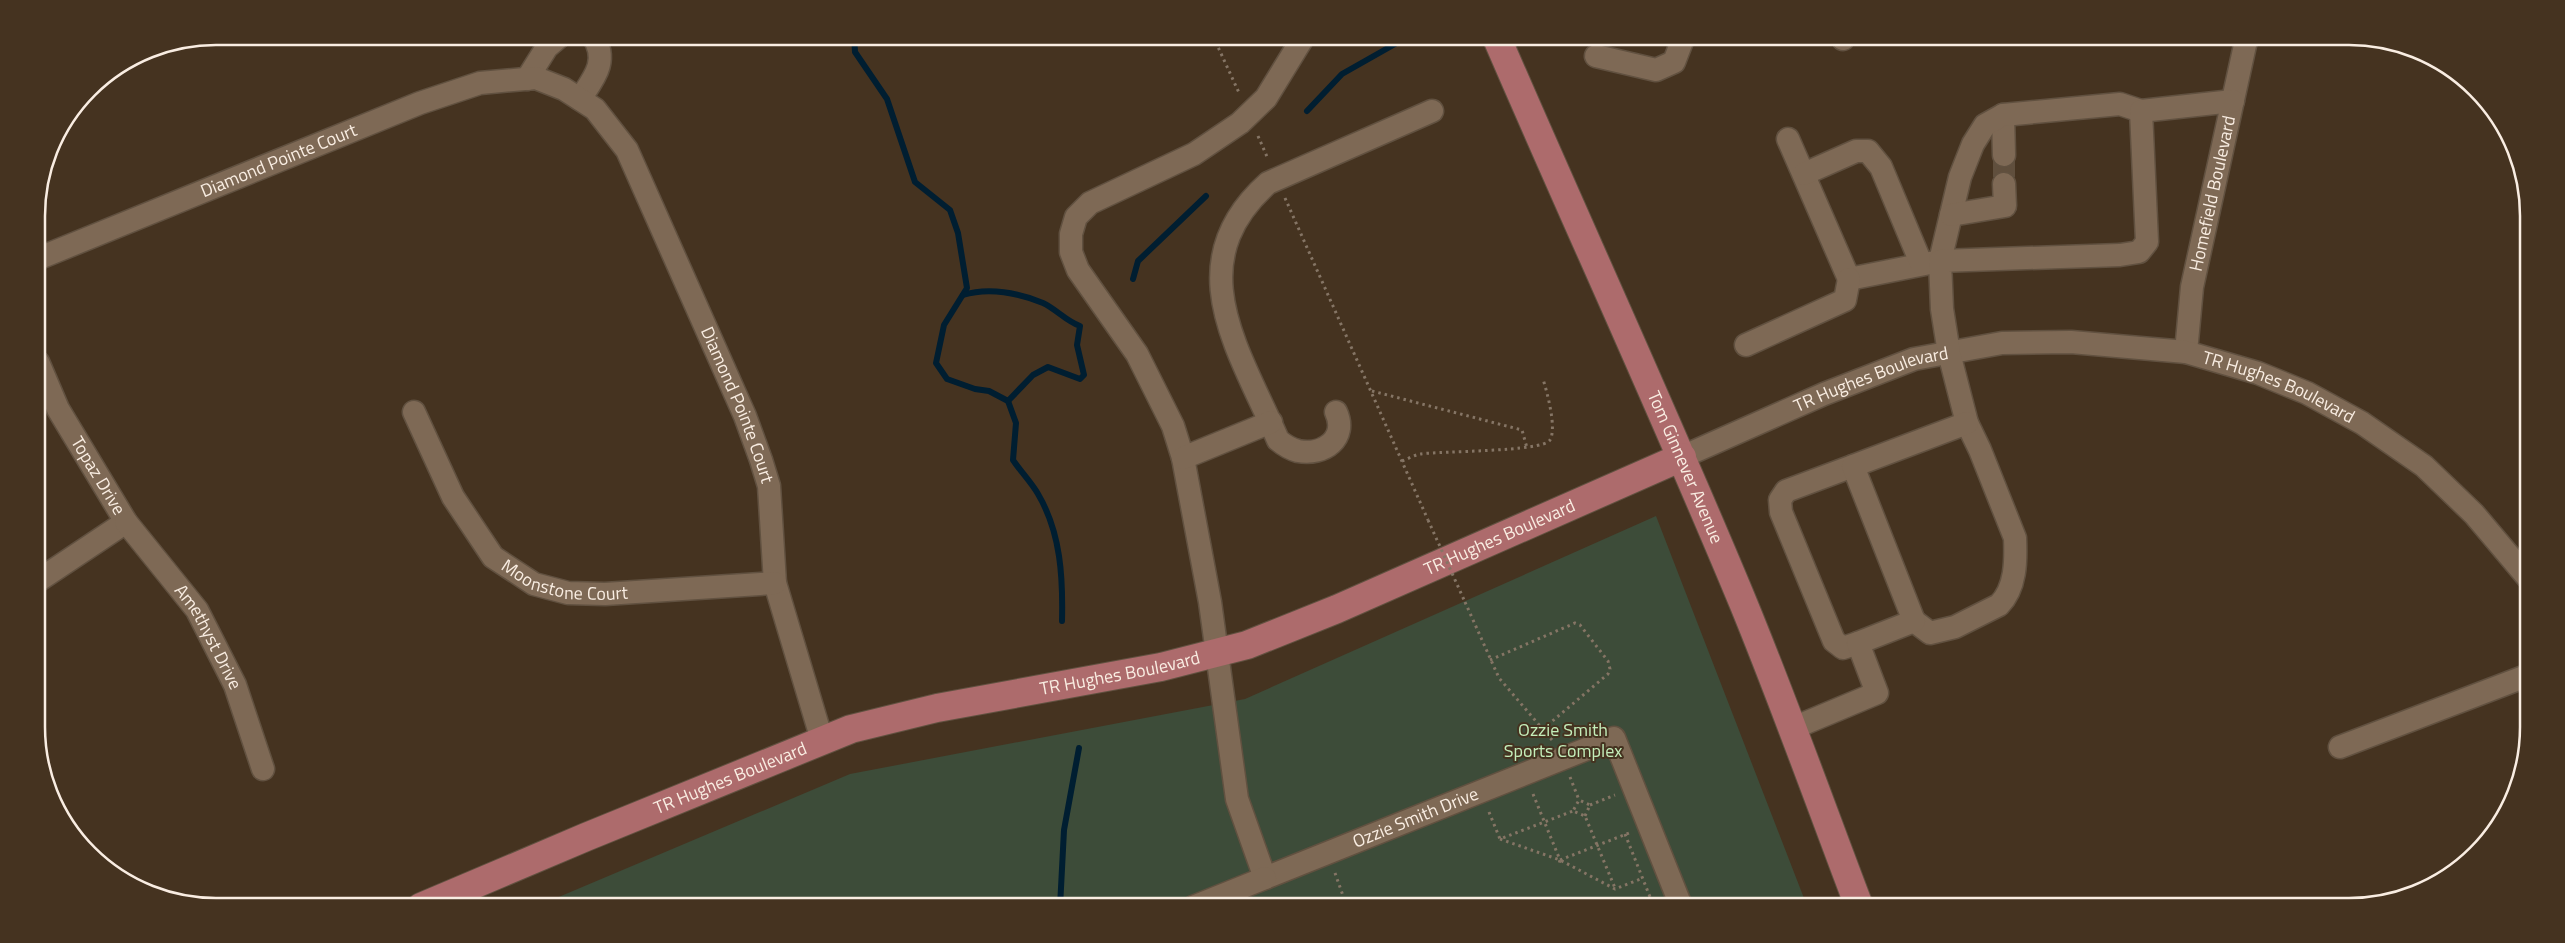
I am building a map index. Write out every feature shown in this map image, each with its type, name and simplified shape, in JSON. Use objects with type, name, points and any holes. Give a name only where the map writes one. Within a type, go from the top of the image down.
[{"type":"main road","name":"Tom Ginnever Avenue","points":[[1500,45],[1618,319],[1682,457],[1745,608],[1856,898]]},
{"type":"main road","name":"TR Hughes Boulevard","points":[[443,898],[822,740],[879,721],[937,708],[1162,667],[1247,645],[1304,623],[1682,457]]},
{"type":"street","points":[[526,79],[549,45]]},
{"type":"street","points":[[580,99],[600,63],[601,48],[599,45]]},
{"type":"street","points":[[1215,898],[1265,878],[1237,799],[1210,602],[1183,458],[1173,426],[1137,354],[1078,270],[1071,252],[1071,234],[1076,216],[1090,203],[1194,154],[1240,123],[1266,98],[1298,45]]},
{"type":"street","points":[[1596,56],[1656,70],[1674,62],[1681,45]]},
{"type":"street","name":"Homefield Boulevard","points":[[2186,352],[2192,286],[2245,45]]},
{"type":"street","name":"Diamond Pointe Court","points":[[45,256],[420,103],[480,83],[536,78],[564,89],[595,109],[627,150],[745,416],[769,486],[775,583],[822,740]]},
{"type":"street","points":[[1931,262],[1951,216],[1960,178],[1973,144],[1985,125],[2003,115],[2120,104],[2141,111],[2233,101]]},
{"type":"street","points":[[1336,412],[1340,422],[1340,432],[1335,441],[1313,451],[1299,451],[1288,448],[1278,440],[1224,312],[1220,288],[1220,264],[1226,244],[1240,216],[1256,194],[1268,183],[1432,111]]},
{"type":"street","points":[[1849,279],[1931,262],[2120,255],[2139,252],[2147,242],[2141,111]]},
{"type":"street","points":[[2003,115],[2004,155]]},
{"type":"street","points":[[1746,345],[1845,300],[1849,279],[1788,140]]},
{"type":"street","points":[[1804,174],[1856,151],[1868,151],[1881,167],[1931,262],[1942,308],[1949,353],[1967,423],[1980,450],[2015,538],[2012,584],[2005,599],[1999,605],[1941,632],[1930,633],[1914,621],[1853,466]]},
{"type":"street","points":[[1951,216],[2005,206],[2004,184]]},
{"type":"street","name":"TR Hughes Boulevard","points":[[1682,457],[1824,394],[1914,359],[2002,343],[2071,342],[2186,352],[2258,373],[2307,393],[2362,423],[2424,466],[2474,514],[2520,569]]},
{"type":"street","name":"Topaz Drive","points":[[45,378],[58,409],[126,522],[45,576]]},
{"type":"street","name":"Moonstone Court","points":[[414,412],[453,498],[493,557],[534,584],[568,593],[606,594],[775,583]]},
{"type":"street","points":[[1183,458],[1271,422]]},
{"type":"street","points":[[1914,621],[1843,648],[1834,641],[1781,512],[1780,500],[1786,491],[1967,423]]},
{"type":"street","name":"Amethyst Drive","points":[[126,522],[197,610],[235,685],[263,769]]},
{"type":"street","points":[[1791,728],[1877,693],[1858,643]]},
{"type":"street","points":[[2340,746],[2520,678]]},
{"type":"street","name":"Ozzie Smith Drive","points":[[1265,878],[1614,738],[1678,898]]},
{"type":"path","points":[[1217,45],[1243,104]]},
{"type":"path","points":[[1254,128],[1271,165]]},
{"type":"path","points":[[1282,190],[1498,678],[1557,746]]},
{"type":"path","points":[[1402,461],[1420,454],[1526,448],[1545,444],[1550,440],[1550,402],[1543,379]]},
{"type":"path","points":[[1372,391],[1512,427],[1524,434],[1526,448]]},
{"type":"path","points":[[1490,660],[1575,624],[1580,625],[1608,662],[1610,668],[1608,674],[1543,729]]},
{"type":"path","points":[[1568,774],[1579,800],[1590,805]]},
{"type":"path","points":[[1613,786],[1621,804]]},
{"type":"path","points":[[1531,788],[1559,862]]},
{"type":"path","points":[[1585,816],[1590,805],[1617,794]]},
{"type":"path","points":[[1524,798],[1533,795]]},
{"type":"path","points":[[1500,839],[1573,811],[1579,800]]},
{"type":"path","points":[[1484,814],[1498,809]]},
{"type":"path","points":[[1573,811],[1585,816],[1615,888]]},
{"type":"path","points":[[1489,812],[1500,839],[1559,862],[1615,888],[1643,878]]},
{"type":"path","points":[[1559,862],[1632,831]]},
{"type":"path","points":[[1625,834],[1651,898]]},
{"type":"path","points":[[1343,870],[1334,874],[1344,898]]},
{"type":"green space","name":"Ozzie Smith Sports Complex","points":[[1656,516],[1804,898],[556,898],[850,774],[1245,699]]},
{"type":"waterway","points":[[855,45],[855,52],[887,99],[915,182],[950,210],[958,233],[967,288],[944,325],[936,363],[947,379],[975,389],[989,391],[1008,401],[1016,423],[1013,460],[1038,494],[1052,524],[1056,540],[1061,572],[1062,621]]},
{"type":"waterway","points":[[1307,111],[1342,74],[1393,45]]},
{"type":"waterway","points":[[1133,279],[1138,261],[1206,196]]},
{"type":"waterway","points":[[963,295],[993,291],[1024,296],[1043,303],[1080,326],[1077,345],[1084,375],[1080,379],[1048,367],[1033,375],[1008,401]]},
{"type":"waterway","points":[[1060,898],[1064,830],[1079,748]]},
{"type":"tunnel","points":[[2004,155],[2004,184]]}]
